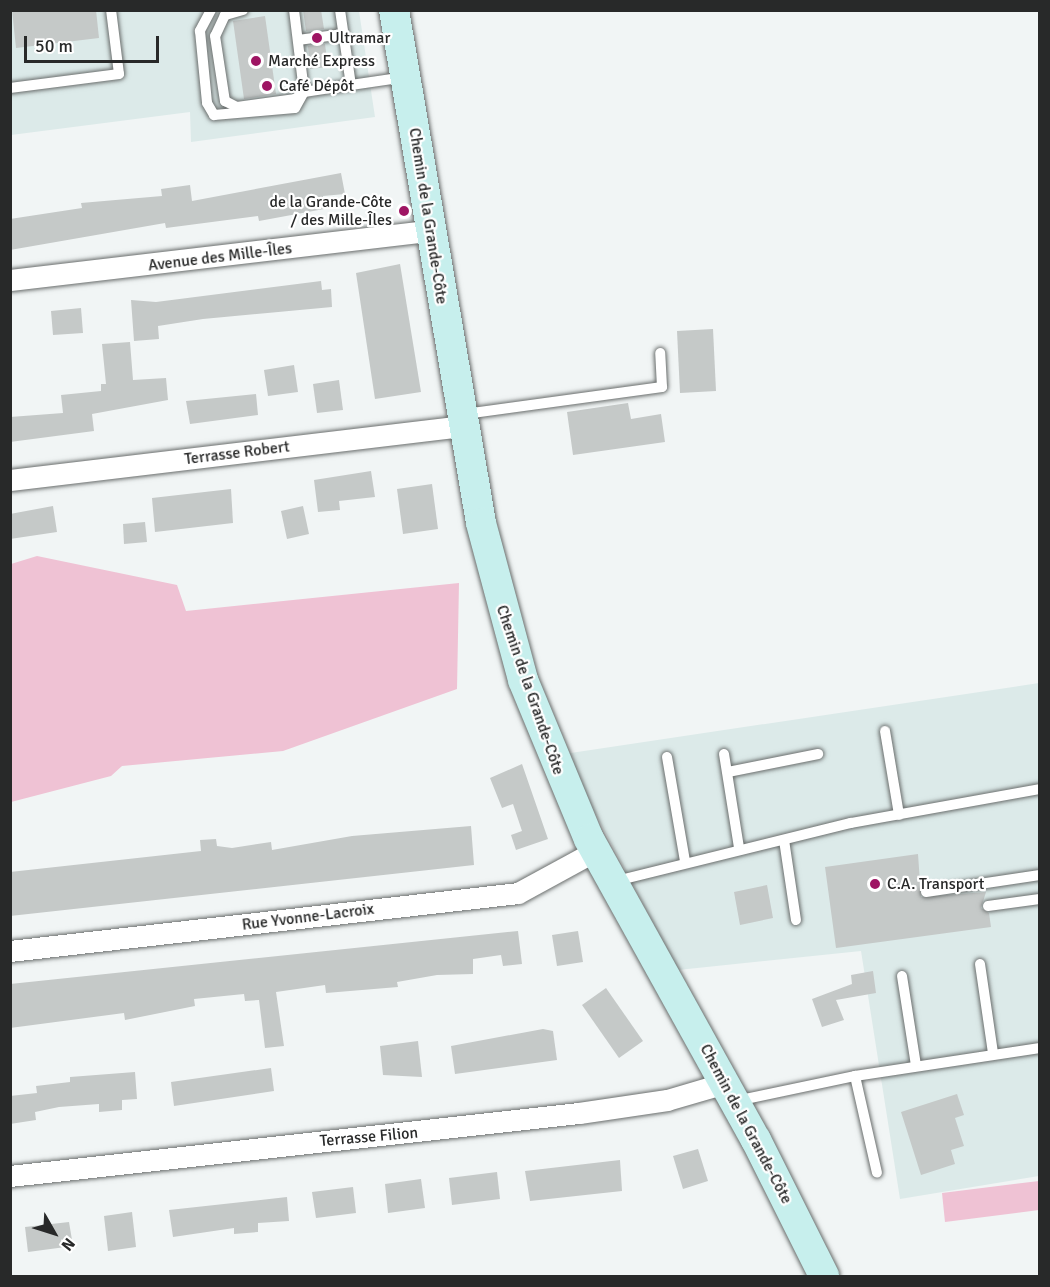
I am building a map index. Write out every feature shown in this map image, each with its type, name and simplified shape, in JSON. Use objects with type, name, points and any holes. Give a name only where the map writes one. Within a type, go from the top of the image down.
[{"type":"main road","name":"Chemin de la Grande-Côte","points":[[394,10],[429,231],[463,420],[506,627],[546,742],[595,851],[730,1092],[824,1276]]},
{"type":"street","name":"Avenue des Mille-Îles","points":[[10,280],[429,231]]},
{"type":"street","name":"Terrasse Robert","points":[[10,480],[463,420]]},
{"type":"street","name":"Rue Yvonne-Lacroix","points":[[10,951],[518,893],[595,851]]},
{"type":"street","name":"Terrasse Filion","points":[[10,1176],[579,1113],[730,1092]]},
{"type":"lane","points":[[10,88],[119,74],[111,10]]},
{"type":"lane","points":[[211,10],[200,31],[207,103],[214,115],[295,108],[304,92],[294,10]]},
{"type":"lane","points":[[243,10],[225,15],[215,36],[225,101],[237,107],[295,99],[304,92],[405,77]]},
{"type":"lane","points":[[340,10],[351,84]]},
{"type":"lane","points":[[298,40],[344,34]]},
{"type":"lane","points":[[463,420],[662,387],[660,353]]},
{"type":"lane","points":[[885,731],[899,815]]},
{"type":"lane","points":[[724,754],[739,848]]},
{"type":"lane","points":[[728,772],[818,754]]},
{"type":"lane","points":[[667,757],[685,861]]},
{"type":"lane","points":[[613,882],[739,848],[1040,789]]},
{"type":"lane","points":[[784,840],[796,920]]},
{"type":"lane","points":[[927,892],[1040,875]]},
{"type":"lane","points":[[988,906],[1040,899]]},
{"type":"lane","points":[[980,964],[993,1053]]},
{"type":"lane","points":[[902,976],[916,1065]]},
{"type":"lane","points":[[730,1092],[1040,1048]]},
{"type":"lane","points":[[855,1076],[877,1173]]},
{"type":"shaded area","points":[[10,11],[359,11],[375,117],[191,142],[190,112],[11,135]]},
{"type":"shaded area","points":[[37,556],[177,585],[186,611],[459,583],[457,689],[283,751],[122,766],[111,776],[11,802],[11,564]]},
{"type":"shaded area","points":[[1039,683],[1039,1176],[900,1199],[861,951],[678,970],[564,754]]},
{"type":"shaded area","points":[[1039,1181],[1039,1210],[945,1222],[942,1193]]},
{"type":"building","points":[[12,10],[96,10],[99,38],[16,48]]},
{"type":"building","points":[[303,10],[321,10],[324,29],[306,31]]},
{"type":"building","points":[[265,16],[276,94],[244,99],[233,21]]},
{"type":"building","points":[[325,44],[328,67],[310,69],[308,46]]},
{"type":"building","points":[[341,173],[345,194],[323,196],[324,209],[259,221],[258,216],[166,228],[165,223],[10,250],[10,219],[82,208],[81,203],[162,196],[161,189],[190,185],[192,201]]},
{"type":"building","points":[[400,264],[421,392],[375,399],[356,273]]},
{"type":"building","points":[[321,281],[322,290],[331,289],[332,307],[203,319],[158,326],[159,339],[134,341],[131,300],[156,302]]},
{"type":"building","points":[[81,308],[83,333],[53,335],[51,311]]},
{"type":"building","points":[[713,329],[716,391],[680,393],[677,331]]},
{"type":"building","points":[[130,342],[133,380],[166,378],[168,400],[92,414],[94,431],[10,442],[10,417],[63,413],[61,395],[101,391],[101,384],[106,384],[102,344]]},
{"type":"building","points":[[294,365],[298,392],[268,396],[264,370]]},
{"type":"building","points":[[339,380],[343,410],[317,413],[313,384]]},
{"type":"building","points":[[256,394],[258,415],[190,424],[186,401]]},
{"type":"building","points":[[628,403],[631,419],[661,414],[665,442],[573,455],[567,412]]},
{"type":"building","points":[[371,471],[375,497],[339,501],[340,510],[318,512],[314,480]]},
{"type":"building","points":[[432,484],[438,529],[403,534],[397,489]]},
{"type":"building","points":[[231,489],[233,523],[155,532],[152,498]]},
{"type":"building","points":[[53,506],[57,532],[10,539],[10,514]]},
{"type":"building","points":[[303,506],[309,534],[287,539],[281,511]]},
{"type":"building","points":[[145,522],[147,542],[124,544],[123,524]]},
{"type":"building","points":[[522,764],[548,839],[516,850],[511,835],[522,831],[513,804],[502,808],[490,778]]},
{"type":"building","points":[[471,826],[474,865],[10,916],[10,872],[201,851],[200,840],[216,839],[217,846],[232,848],[271,842],[272,850],[352,836]]},
{"type":"building","name":"C.A. Transport","points":[[918,854],[921,897],[986,892],[981,908],[989,913],[991,927],[836,948],[825,867]]},
{"type":"building","points":[[767,885],[773,918],[740,925],[734,892]]},
{"type":"building","points":[[518,931],[522,964],[503,966],[501,955],[473,959],[473,974],[437,975],[397,982],[398,987],[326,993],[325,985],[276,992],[284,1046],[265,1048],[259,1000],[245,1001],[244,994],[194,999],[195,1006],[125,1020],[124,1013],[10,1028],[10,984]]},
{"type":"building","points":[[578,931],[583,962],[557,966],[552,935]]},
{"type":"building","points":[[873,971],[876,993],[836,1000],[844,1020],[822,1027],[812,999],[852,984],[851,975]]},
{"type":"building","points":[[606,988],[643,1041],[619,1058],[582,1005]]},
{"type":"building","points":[[543,1029],[553,1031],[557,1060],[455,1074],[451,1046]]},
{"type":"building","points":[[418,1041],[422,1077],[383,1075],[380,1046]]},
{"type":"building","points":[[271,1068],[274,1091],[174,1106],[171,1082]]},
{"type":"building","points":[[135,1072],[137,1099],[122,1100],[122,1110],[99,1112],[99,1104],[59,1107],[35,1112],[36,1120],[10,1124],[10,1096],[37,1093],[36,1086],[70,1082],[70,1077]]},
{"type":"building","points":[[957,1094],[964,1115],[955,1118],[964,1146],[951,1150],[955,1164],[921,1175],[901,1112]]},
{"type":"building","points":[[698,1149],[708,1181],[683,1189],[673,1156]]},
{"type":"building","points":[[620,1160],[622,1191],[530,1201],[525,1171]]},
{"type":"building","points":[[497,1172],[500,1199],[452,1205],[449,1178]]},
{"type":"building","points":[[421,1179],[425,1208],[388,1213],[385,1184]]},
{"type":"building","points":[[353,1187],[356,1213],[316,1218],[312,1192]]},
{"type":"building","points":[[287,1197],[289,1221],[258,1223],[258,1232],[234,1234],[234,1228],[173,1237],[169,1210]]},
{"type":"building","points":[[132,1212],[136,1247],[108,1251],[104,1216]]},
{"type":"building","points":[[69,1222],[73,1246],[28,1252],[25,1227]]},
{"type":"place","name":"Ultramar","points":[[317,38]]},
{"type":"place","name":"Marché Express","points":[[256,61]]},
{"type":"place","name":"Café Dépôt","points":[[267,86]]},
{"type":"place","name":"de la Grande-Côte / des Mille-Îles","points":[[404,211]]},
{"type":"place","name":"C.A. Transport","points":[[875,884]]}]
